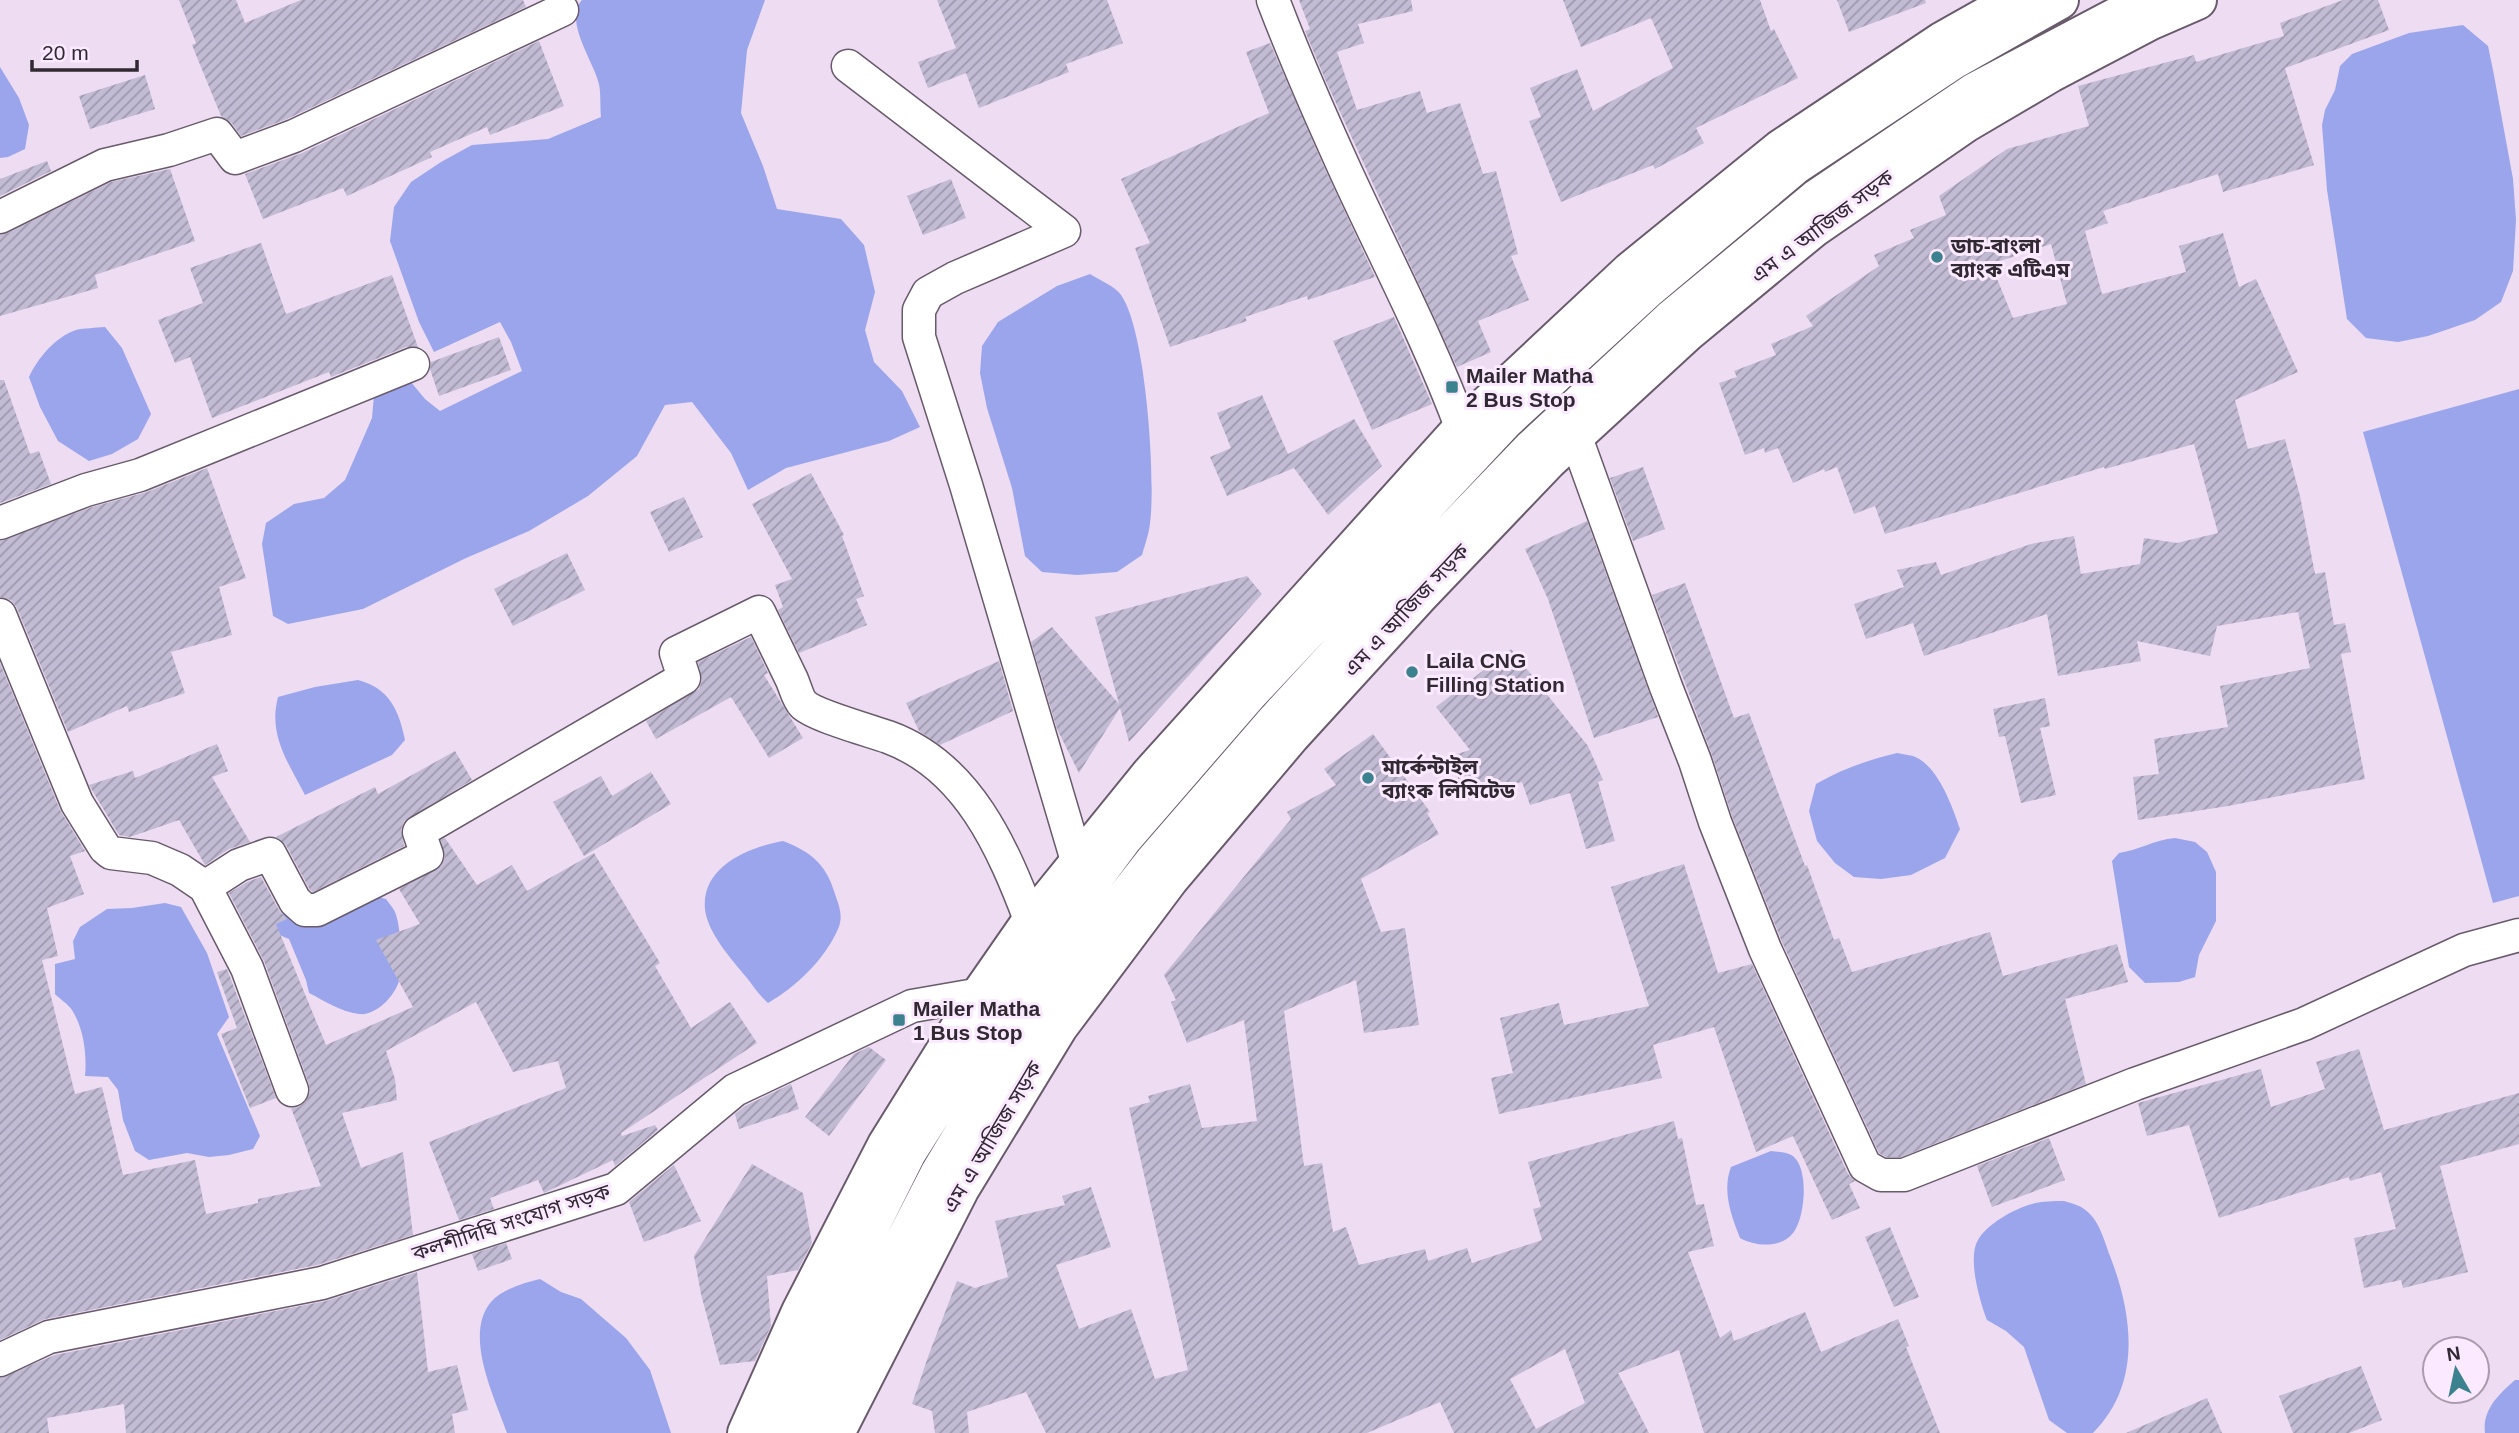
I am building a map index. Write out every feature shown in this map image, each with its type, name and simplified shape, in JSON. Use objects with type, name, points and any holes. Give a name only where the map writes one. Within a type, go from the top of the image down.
[{"type":"main road","points":[[747,1433],[801,1312],[887,1145],[981,994],[1031,922],[1151,774],[1462,429],[1631,271],[1781,149],[1943,41],[2016,0]]},
{"type":"main road","points":[[772,1433],[821,1324],[907,1152],[1007,994],[1124,836],[1247,695],[1506,419],[1646,290],[1795,165],[1953,60],[2060,0]]},
{"type":"main road","points":[[809,1433],[940,1173],[1036,1013],[1154,862],[1277,720],[1401,585],[1532,449],[1672,318],[1818,198],[1975,92],[2149,0]]},
{"type":"main road","name":"এম এ আজিজ সড়ক","points":[[835,1433],[960,1188],[1066,1016],[1169,878],[1291,735],[1419,595],[1548,460],[1687,332],[1812,228],[1965,124],[2050,73],[2151,20],[2197,0]]},
{"type":"street","points":[[1273,0],[1340,160],[1441,372],[1462,429]]},
{"type":"street","points":[[0,217],[105,164],[169,150],[217,134],[235,158],[294,136],[562,10]]},
{"type":"street","points":[[848,66],[1064,231],[955,278],[928,293],[919,310],[919,337],[966,485],[1078,864]]},
{"type":"street","points":[[0,523],[86,490],[140,475],[413,365]]},
{"type":"street","points":[[1575,435],[1715,822],[1765,949],[1865,1166],[1881,1175],[1903,1175],[2135,1084],[2304,1024],[2464,950],[2519,935]]},
{"type":"street","points":[[205,887],[239,865],[270,854],[295,901],[305,910],[317,910],[427,855],[419,832],[684,678],[676,653],[759,612],[804,705],[840,722],[899,741],[922,753],[976,805],[1014,877],[1031,922]]},
{"type":"street","points":[[0,615],[77,803],[105,848],[111,853],[152,858],[180,870],[205,887],[247,968],[292,1090]]},
{"type":"street","name":"কলশীদিঘি সংযোগ সড়ক","points":[[0,1360],[49,1337],[322,1283],[617,1189],[735,1090],[912,1006],[981,994]]},
{"type":"water","points":[[582,0],[765,0],[747,50],[741,113],[777,209],[841,219],[864,245],[875,292],[865,330],[874,362],[902,391],[920,427],[889,441],[786,468],[748,490],[731,453],[692,402],[665,405],[637,456],[588,496],[529,531],[466,558],[363,609],[288,624],[273,616],[262,544],[266,523],[294,504],[324,498],[345,480],[372,418],[374,395],[410,381],[425,399],[440,411],[522,371],[500,322],[434,352],[419,322],[390,241],[394,207],[411,182],[472,145],[548,139],[601,117],[599,84],[576,18],[577,8]]},
{"type":"water","points":[[2463,25],[2488,46],[2493,70],[2513,179],[2516,220],[2513,271],[2501,302],[2475,320],[2428,336],[2398,342],[2366,338],[2347,319],[2327,190],[2322,125],[2325,110],[2335,90],[2340,66],[2352,54],[2409,33]]},
{"type":"water","points":[[0,67],[19,98],[29,125],[25,149],[0,158]]},
{"type":"water","points":[[1090,274],[1121,295],[1130,313],[1137,339],[1150,441],[1152,502],[1149,527],[1142,555],[1117,572],[1077,575],[1042,572],[1025,556],[1012,488],[987,408],[980,373],[982,346],[998,322],[1057,286]]},
{"type":"water","points":[[105,327],[122,348],[151,414],[138,439],[112,454],[89,461],[58,441],[40,407],[29,377],[42,356],[68,333]]},
{"type":"water","points":[[2519,389],[2519,896],[2493,903],[2363,432]]},
{"type":"water","points":[[358,680],[378,689],[391,702],[405,740],[392,755],[305,795],[281,748],[276,724],[278,697]]},
{"type":"water","points":[[1897,753],[1913,756],[1930,768],[1943,787],[1960,829],[1945,858],[1911,875],[1881,879],[1854,877],[1835,863],[1817,841],[1809,811],[1816,784],[1855,765]]},
{"type":"water","points":[[2175,838],[2195,842],[2207,852],[2216,872],[2216,921],[2199,955],[2195,977],[2179,982],[2145,983],[2129,967],[2112,861],[2119,853]]},
{"type":"water","points":[[783,841],[803,850],[823,869],[837,901],[840,921],[826,951],[818,961],[789,989],[768,1003],[715,936],[705,909],[706,894],[719,870],[730,861],[756,848]]},
{"type":"water","points":[[371,895],[386,899],[395,912],[399,926],[400,977],[395,990],[385,1003],[366,1014],[359,1014],[339,1009],[309,993],[289,939],[277,934],[271,924],[277,915]]},
{"type":"water","points":[[165,903],[181,907],[207,953],[229,1017],[217,1034],[260,1136],[253,1149],[229,1155],[209,1157],[187,1153],[149,1160],[135,1151],[123,1120],[118,1090],[108,1077],[85,1076],[85,1051],[79,1025],[70,1008],[55,994],[55,964],[75,959],[73,941],[80,927],[107,909]]},
{"type":"water","points":[[1771,1151],[1791,1155],[1798,1162],[1804,1192],[1801,1214],[1795,1230],[1784,1241],[1769,1245],[1740,1238],[1731,1212],[1727,1185],[1731,1167]]},
{"type":"water","points":[[2064,1201],[2084,1209],[2097,1224],[2118,1279],[2128,1325],[2126,1371],[2120,1393],[2109,1414],[2093,1433],[2067,1433],[2049,1420],[2024,1347],[2006,1331],[1987,1320],[1974,1268],[1978,1240],[1994,1223],[2017,1209],[2032,1204]]},
{"type":"water","points":[[540,1279],[561,1292],[581,1299],[626,1338],[650,1370],[671,1433],[507,1433],[484,1367],[480,1331],[483,1316],[491,1302],[501,1293]]},
{"type":"water","points":[[2515,1380],[2519,1380],[2519,1433],[2485,1433],[2489,1410]]},
{"type":"building","points":[[179,0],[236,0],[245,23],[301,0],[523,0],[526,7],[287,119],[241,136],[231,122],[221,116],[192,45],[196,43]]},
{"type":"building","points":[[937,0],[1107,0],[1123,43],[1066,64],[1069,72],[979,108],[966,73],[928,88],[918,62],[956,48]]},
{"type":"building","points":[[1299,0],[1411,0],[1413,11],[1358,24],[1364,43],[1337,52],[1357,110],[1420,91],[1427,113],[1460,103],[1483,174],[1496,171],[1518,254],[1511,256],[1529,300],[1478,321],[1491,352],[1457,367],[1325,79],[1305,31],[1310,29]]},
{"type":"building","points":[[1563,0],[1760,0],[1771,31],[1774,29],[1798,78],[1696,128],[1704,143],[1655,169],[1653,165],[1561,202],[1529,121],[1541,117],[1530,88],[1577,69],[1593,111],[1673,68],[1651,18],[1581,47]]},
{"type":"building","points":[[1837,0],[1925,0],[1926,3],[1849,32]]},
{"type":"building","points":[[2343,0],[2378,0],[2389,30],[2285,68],[2314,165],[2223,192],[2218,174],[2103,211],[2108,223],[2085,231],[2102,294],[2186,272],[2179,246],[2223,233],[2239,287],[2256,279],[2298,372],[2235,400],[2248,449],[2285,439],[2300,496],[2315,574],[2325,572],[2334,625],[2345,623],[2351,652],[2341,654],[2365,779],[2228,806],[2138,820],[2133,777],[2159,774],[2154,739],[2228,727],[2220,686],[2310,668],[2298,612],[2217,626],[2210,656],[2137,641],[2141,661],[2058,676],[2047,614],[1924,656],[1913,623],[1866,639],[1854,604],[1904,587],[1897,570],[1936,562],[1941,575],[2031,544],[2074,536],[2081,574],[2140,564],[2144,538],[2177,543],[2218,533],[2194,444],[2105,469],[2104,467],[1885,534],[1875,506],[1854,514],[1837,467],[1825,472],[1824,469],[1793,483],[1778,448],[1765,453],[1764,448],[1745,455],[1719,383],[1737,377],[1734,371],[1776,355],[1771,344],[1813,326],[1806,316],[1879,266],[1874,255],[1914,238],[1910,230],[1946,215],[1939,196],[2007,149],[2089,126],[2078,86],[2194,55],[2196,62],[2284,36],[2280,23]],"holes":[[[2051,244],[2067,304],[2013,318],[1991,264]]]},
{"type":"building","points":[[539,41],[564,106],[490,135],[487,127],[430,152],[432,157],[347,196],[343,188],[263,219],[245,174],[302,153]]},
{"type":"building","points":[[1270,43],[1375,277],[1308,300],[1307,296],[1245,317],[1247,321],[1170,347],[1135,248],[1150,243],[1121,179],[1269,113],[1246,52]]},
{"type":"building","points":[[145,75],[155,109],[90,129],[79,96]]},
{"type":"building","points":[[47,161],[51,171],[0,196],[0,179]]},
{"type":"building","points":[[170,169],[195,241],[95,275],[98,288],[0,316],[0,235],[111,182]]},
{"type":"building","points":[[951,179],[966,218],[923,235],[907,196]]},
{"type":"building","points":[[261,243],[286,314],[392,275],[418,347],[406,347],[331,377],[329,372],[212,418],[190,357],[175,363],[158,320],[203,303],[190,268]]},
{"type":"building","points":[[1394,317],[1432,404],[1372,430],[1333,341]]},
{"type":"building","points":[[499,337],[511,370],[439,396],[430,369],[431,362]]},
{"type":"building","points":[[0,380],[4,380],[30,454],[39,451],[51,484],[0,503]]},
{"type":"building","points":[[1262,395],[1288,454],[1354,419],[1382,466],[1328,515],[1294,468],[1227,496],[1210,457],[1231,448],[1217,413]]},
{"type":"building","points":[[1643,467],[1665,529],[1633,541],[1610,478]]},
{"type":"building","points":[[207,468],[246,578],[219,587],[232,635],[171,652],[185,693],[129,712],[127,706],[68,732],[17,608],[11,600],[0,597],[0,541],[92,507],[147,492]]},
{"type":"building","points":[[811,473],[844,535],[842,536],[864,596],[856,599],[867,625],[799,653],[778,610],[783,607],[775,585],[792,579],[752,504]]},
{"type":"building","points":[[684,497],[703,537],[669,552],[650,512]]},
{"type":"building","points":[[1587,521],[1658,717],[1594,738],[1548,599],[1525,549]]},
{"type":"building","points":[[567,553],[585,590],[513,626],[494,589]]},
{"type":"building","points":[[1247,576],[1262,594],[1129,742],[1120,708],[1079,773],[1057,729],[1031,642],[1052,627],[1119,704],[1095,617]]},
{"type":"building","points":[[1685,583],[1734,718],[1749,713],[1834,940],[1839,938],[1852,972],[1990,932],[2003,976],[2117,944],[2128,982],[2065,999],[2086,1084],[1901,1157],[1886,1157],[1879,1153],[1782,942],[1732,816],[1652,595]]},
{"type":"building","points":[[751,637],[768,673],[764,675],[803,738],[769,758],[731,697],[656,739],[646,721],[699,689],[702,680],[698,662]]},
{"type":"building","points":[[1511,649],[1588,746],[1603,780],[1598,782],[1615,841],[1586,849],[1570,793],[1530,805],[1522,782],[1465,800],[1451,756],[1470,750],[1436,707]]},
{"type":"building","points":[[999,661],[1013,711],[940,745],[919,731],[906,703]]},
{"type":"building","points":[[0,663],[60,810],[85,851],[70,856],[84,894],[47,908],[58,956],[42,960],[75,1094],[102,1087],[123,1175],[195,1160],[206,1214],[258,1203],[258,1199],[321,1186],[291,1108],[299,1107],[306,1101],[310,1092],[309,1084],[264,961],[229,893],[261,877],[287,919],[276,924],[326,1045],[413,1007],[376,940],[420,924],[399,889],[441,866],[445,857],[441,840],[445,838],[477,885],[512,865],[527,891],[594,853],[660,963],[655,966],[691,1028],[730,1002],[757,1043],[621,1133],[622,1136],[655,1125],[658,1130],[615,1166],[613,1160],[544,1193],[538,1180],[490,1198],[494,1209],[459,1220],[429,1142],[566,1088],[558,1061],[513,1072],[476,1002],[386,1051],[395,1079],[397,1100],[342,1113],[361,1168],[403,1152],[413,1235],[317,1265],[45,1319],[0,1340]]},
{"type":"building","points":[[2045,698],[2050,726],[2040,728],[2056,795],[2021,803],[2005,736],[1999,737],[1993,709]]},
{"type":"building","points":[[1373,734],[1430,812],[1427,813],[1439,834],[1361,879],[1381,932],[1405,928],[1419,1025],[1364,1033],[1356,980],[1284,1011],[1304,1166],[1322,1163],[1333,1232],[1346,1227],[1359,1265],[1425,1249],[1428,1261],[1467,1248],[1472,1263],[1542,1240],[1533,1209],[1541,1207],[1528,1162],[1674,1121],[1678,1139],[1682,1138],[1696,1205],[1704,1204],[1714,1246],[1688,1252],[1720,1338],[1731,1330],[1734,1341],[1805,1312],[1821,1352],[1898,1319],[1909,1346],[1906,1347],[1940,1433],[1704,1433],[1679,1350],[1618,1373],[1649,1433],[1454,1433],[1440,1402],[1367,1433],[1046,1433],[1026,1392],[967,1412],[969,1433],[935,1433],[932,1411],[912,1404],[957,1281],[975,1288],[1008,1277],[995,1221],[1065,1205],[1062,1196],[1091,1187],[1111,1247],[1056,1265],[1079,1329],[1131,1309],[1155,1379],[1188,1370],[1129,1108],[1150,1102],[1148,1096],[1190,1084],[1202,1128],[1257,1121],[1244,1020],[1187,1043],[1171,1002],[1176,1000],[1164,975],[1291,819],[1287,812],[1336,785],[1324,769]],"holes":[[[1565,1349],[1585,1403],[1536,1429],[1510,1379]]]},
{"type":"building","points":[[217,744],[228,771],[212,777],[250,842],[229,849],[205,865],[179,820],[130,837],[119,835],[89,785],[133,771],[135,778]]},
{"type":"building","points":[[455,751],[472,780],[404,821],[401,830],[404,846],[313,892],[310,890],[286,845],[276,837],[375,787],[378,794]]},
{"type":"building","points":[[651,772],[671,804],[584,856],[553,802],[601,776],[612,796]]},
{"type":"building","points":[[1684,864],[1718,973],[1752,964],[1848,1174],[1855,1181],[1849,1184],[1860,1208],[1832,1220],[1793,1136],[1756,1152],[1714,1027],[1653,1045],[1662,1078],[1499,1114],[1491,1078],[1513,1073],[1500,1018],[1559,1003],[1564,1025],[1649,1006],[1611,887]]},
{"type":"building","points":[[227,969],[276,1098],[250,1108],[221,1034],[237,1028],[217,972]]},
{"type":"building","points":[[869,1047],[886,1060],[829,1136],[805,1117],[854,1054]]},
{"type":"building","points":[[2359,1049],[2384,1130],[2519,1093],[2519,1144],[2440,1166],[2468,1272],[2403,1288],[2401,1280],[2364,1288],[2354,1238],[2396,1229],[2381,1172],[2350,1181],[2349,1177],[2219,1218],[2189,1125],[2147,1136],[2138,1103],[2261,1069],[2271,1107],[2325,1089],[2316,1062]]},
{"type":"building","points":[[791,1084],[799,1109],[739,1129],[735,1114],[745,1106]]},
{"type":"building","points":[[2049,1138],[2065,1180],[1992,1207],[1977,1166]]},
{"type":"building","points":[[752,1164],[803,1193],[812,1243],[798,1270],[767,1276],[771,1326],[755,1361],[720,1365],[694,1256]]},
{"type":"building","points":[[674,1165],[701,1221],[644,1242],[629,1202]]},
{"type":"building","points":[[1890,1227],[1919,1297],[1894,1307],[1865,1237]]},
{"type":"building","points":[[506,1243],[512,1259],[478,1271],[472,1254]]},
{"type":"building","points":[[417,1272],[428,1372],[457,1365],[468,1410],[452,1414],[455,1433],[126,1433],[124,1404],[47,1418],[49,1433],[0,1433],[0,1378],[55,1355],[326,1301]]},
{"type":"building","points":[[2361,1366],[2382,1420],[2349,1433],[2293,1433],[2279,1396]]},
{"type":"building","points":[[2207,1398],[2222,1433],[2126,1433]]},
{"type":"place","name":"ডাচ-বাংলা ব্যাংক এটিএম","points":[[1937,257]]},
{"type":"place","name":"Mailer Matha 2 Bus Stop","points":[[1452,387]]},
{"type":"place","name":"Laila CNG Filling Station","points":[[1412,672]]},
{"type":"place","name":"মার্কেন্টাইল ব্যাংক লিমিটেড","points":[[1368,778]]},
{"type":"place","name":"Mailer Matha 1 Bus Stop","points":[[899,1020]]}]
